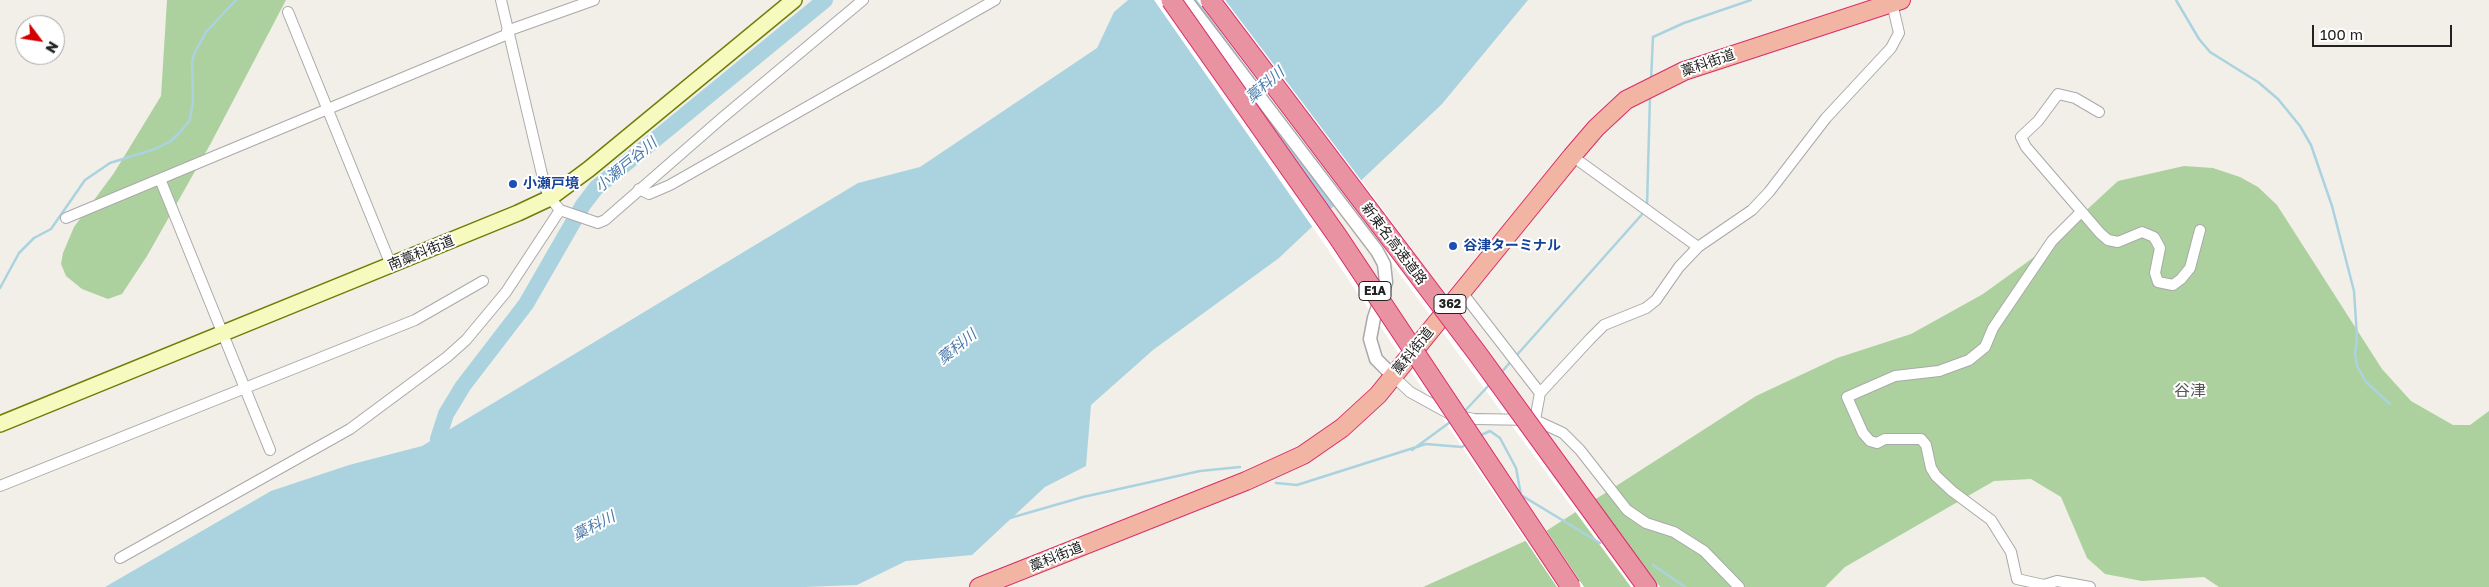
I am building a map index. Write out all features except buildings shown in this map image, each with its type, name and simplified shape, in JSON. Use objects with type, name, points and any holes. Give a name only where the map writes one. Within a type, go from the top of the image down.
[{"type":"highway","name":"E1A","points":[[1171,0],[1338,237],[1571,587]]},
{"type":"highway","name":"新東名高速道路","points":[[1210,0],[1477,353],[1647,587]]},
{"type":"highway","name":"藁科街道","points":[[979,587],[1246,481],[1303,455],[1359,414],[1572,156],[1596,128],[1626,100],[1658,82],[1684,71],[1896,1]]},
{"type":"main road","name":"南藁科街道","points":[[0,424],[518,213],[550,198],[590,170],[793,0]]},
{"type":"street","points":[[501,0],[545,187],[550,198],[560,210],[598,223],[604,220],[638,189],[863,0]]},
{"type":"street","points":[[66,218],[508,32],[594,0]]},
{"type":"street","points":[[638,189],[649,194],[663,189],[995,0]]},
{"type":"street","points":[[1186,0],[1377,251],[1384,264],[1386,282],[1374,318],[1370,339],[1376,359],[1392,376],[1410,392],[1450,414],[1474,419],[1535,420],[1563,434],[1580,450],[1627,510],[1646,523],[1674,532],[1704,551],[1739,587]]},
{"type":"street","points":[[1535,420],[1540,393],[1604,325],[1646,308],[1656,300],[1678,267],[1698,247],[1752,210],[1769,192],[1826,118],[1892,48],[1899,33],[1896,1]]},
{"type":"street","points":[[288,12],[391,265]]},
{"type":"street","points":[[2099,112],[2075,98],[2058,94],[2038,121],[2022,137],[2026,147],[2081,212],[2108,240],[2118,242],[2142,232],[2154,237],[2160,248],[2155,273],[2158,282],[2173,285],[2190,268],[2200,230]]},
{"type":"street","points":[[1572,156],[1698,247]]},
{"type":"street","points":[[160,179],[270,450]]},
{"type":"street","points":[[120,558],[350,429],[447,358],[476,328],[506,292],[560,210]]},
{"type":"street","points":[[2081,212],[2052,241],[1993,328],[1985,347],[1969,360],[1939,371],[1895,376],[1847,397],[1863,433],[1870,441],[1877,443],[1885,438],[1920,439],[1926,445],[1931,468],[1936,476],[1952,492],[1991,520],[2011,552],[2017,579],[2044,585],[2057,581],[2090,587]]},
{"type":"street","points":[[0,486],[415,320],[483,281]]},
{"type":"street","points":[[1461,290],[1540,393]]},
{"type":"green space","points":[[167,0],[286,0],[211,143],[147,256],[122,294],[108,299],[82,289],[66,276],[61,264],[63,253],[74,227],[114,173],[161,96]]},
{"type":"green space","points":[[2184,166],[2213,168],[2240,177],[2258,187],[2277,205],[2382,369],[2411,401],[2453,425],[2470,425],[2489,411],[2489,587],[2219,587],[2204,577],[2142,581],[2105,574],[2087,558],[2061,497],[2031,479],[1994,481],[1845,567],[1825,587],[1423,587],[1543,533],[1756,396],[1837,358],[1911,334],[1983,294],[2041,252],[2118,181]]},
{"type":"water","name":"藁科川","points":[[1128,0],[1528,0],[1442,104],[1279,258],[1153,350],[1091,405],[1086,466],[1045,487],[972,555],[906,561],[857,585],[805,587],[105,587],[271,491],[349,465],[422,446],[858,183],[920,167],[1097,48],[1114,12]]},
{"type":"pier","points":[[1154,0],[1184,0],[1346,231],[1584,587],[1557,587],[1325,245]]},
{"type":"pier","points":[[1197,0],[1225,0],[1373,196],[1660,587],[1631,587]]},
{"type":"waterway","points":[[0,288],[19,253],[34,238],[51,229],[85,180],[110,163],[155,149],[171,141],[190,120],[193,101],[192,61],[195,52],[206,32],[236,0]]},
{"type":"waterway","name":"小瀬戸谷川","points":[[438,452],[438,439],[446,414],[463,386],[526,304],[583,205],[596,188],[825,0]]},
{"type":"waterway","points":[[1651,81],[1653,37],[1684,23],[1751,0]]},
{"type":"waterway","points":[[2176,0],[2199,39],[2210,52],[2258,82],[2278,99],[2300,126],[2311,145],[2332,206],[2354,291],[2357,337],[2355,354],[2357,366],[2366,382],[2390,404]]},
{"type":"waterway","points":[[1647,206],[1650,96]]},
{"type":"waterway","points":[[1516,356],[1645,211]]},
{"type":"waterway","points":[[1501,373],[1512,360]]},
{"type":"waterway","points":[[1463,413],[1490,384]]},
{"type":"waterway","points":[[1412,450],[1453,420]]},
{"type":"waterway","points":[[1479,436],[1490,431],[1500,438],[1516,468],[1521,495],[1600,543]]},
{"type":"waterway","points":[[1276,483],[1297,485],[1426,444],[1462,447],[1468,443]]},
{"type":"waterway","points":[[1010,518],[1083,497],[1200,471],[1240,467]]},
{"type":"waterway","points":[[1653,565],[1685,587]]},
{"type":"place","name":"小瀬戸境","points":[[513,184]]},
{"type":"place","name":"谷津ターミナル","points":[[1453,246]]},
{"type":"district","name":"谷津","points":[[2190,391]]}]
